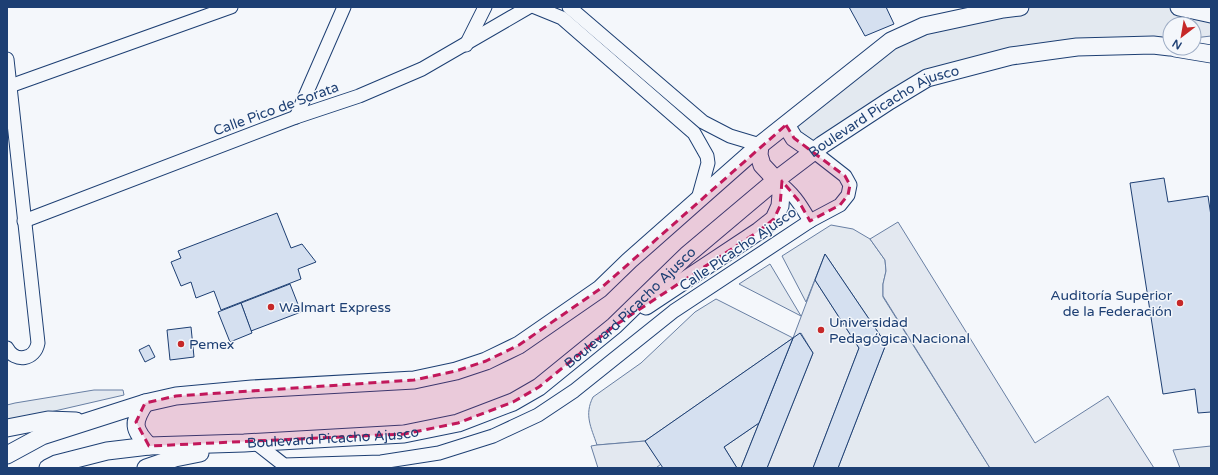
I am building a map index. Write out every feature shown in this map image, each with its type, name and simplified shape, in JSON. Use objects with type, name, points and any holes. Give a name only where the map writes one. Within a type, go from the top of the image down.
[{"type":"main road","points":[[7,456],[42,436],[145,404],[176,396],[414,380],[456,372],[486,361],[519,345],[600,289],[630,260],[760,145],[891,41],[924,26],[1003,9],[1020,7]]},
{"type":"main road","points":[[1179,7],[1211,14]]},
{"type":"main road","name":"Boulevard Picacho Ajusco","points":[[48,468],[56,464],[107,451],[149,446],[250,443],[404,434],[458,422],[513,402],[539,387],[614,326],[687,255],[813,151],[927,78],[1011,56],[1077,47],[1162,46]]},
{"type":"main road","points":[[786,125],[794,138],[813,151]]},
{"type":"main road","points":[[614,326],[759,231],[774,218],[780,206],[781,194],[776,180],[762,165],[759,155],[760,145]]},
{"type":"main road","points":[[145,404],[136,418],[136,427],[142,438],[149,446]]},
{"type":"main road","points":[[7,428],[48,420],[86,422]]},
{"type":"main road","points":[[146,468],[174,458],[250,443]]},
{"type":"street","points":[[10,86],[231,7]]},
{"type":"street","points":[[296,117],[344,7]]},
{"type":"street","points":[[466,45],[485,7]]},
{"type":"street","points":[[535,7],[562,18],[694,133],[707,156],[708,163],[698,199]]},
{"type":"street","points":[[569,7],[703,122],[730,136],[760,145]]},
{"type":"street","name":"Calle Pico de Sorata","points":[[24,220],[296,117],[359,96],[422,69],[466,45],[519,9]]},
{"type":"street","points":[[7,59],[38,343],[38,347],[33,354],[24,358],[15,356],[7,348]]},
{"type":"street","name":"Calle Picacho Ajusco","points":[[250,443],[284,465],[381,462],[439,453],[493,436],[538,415],[574,390],[674,311],[810,221],[840,205],[848,196],[850,185],[845,176],[813,151]]},
{"type":"street","name":"Calle Picacho Ajusco","points":[[776,180],[788,189],[798,200],[810,221]]},
{"type":"highlighted area","points":[[786,125],[794,138],[845,176],[850,185],[848,195],[840,205],[810,221],[798,200],[782,181],[780,206],[774,219],[759,231],[614,326],[539,387],[513,402],[458,423],[404,434],[149,446],[136,422],[145,403],[176,396],[414,380],[456,371],[486,361],[519,345],[600,289]]},
{"type":"shaded area","points":[[1025,7],[1172,7],[1211,16],[1211,36],[1202,37],[1202,16],[1162,16],[1162,41],[1077,46],[925,77],[812,148],[789,122],[892,44],[924,28]]},
{"type":"shaded area","points":[[898,222],[1035,443],[1108,396],[1154,468],[990,468],[883,296],[883,284],[886,271],[885,260],[870,239]]},
{"type":"shaded area","points":[[831,225],[853,229],[870,239],[885,260],[886,271],[883,284],[883,297],[990,468],[838,468],[886,344],[825,254],[806,302],[782,256]]},
{"type":"shaded area","points":[[770,264],[801,316],[739,284]]},
{"type":"shaded area","points":[[815,280],[859,348],[813,468],[767,468],[813,353],[801,333],[793,338]]},
{"type":"shaded area","points":[[716,299],[793,338],[645,441],[597,445],[589,421],[590,403],[593,397],[641,363],[695,312]]},
{"type":"shaded area","points":[[94,390],[123,390],[124,395],[7,422],[7,405]]},
{"type":"shaded area","points":[[759,423],[741,468],[737,468],[724,447]]},
{"type":"shaded area","points":[[645,441],[661,464],[656,468],[598,468],[591,446],[597,445]]},
{"type":"shaded area","points":[[1211,446],[1211,468],[1180,468],[1173,450]]},
{"type":"building","points":[[849,7],[886,7],[894,24],[865,36]]},
{"type":"building","name":"Auditoría Superior de la Federación","points":[[1164,178],[1168,202],[1208,196],[1211,216],[1211,412],[1198,413],[1195,389],[1163,394],[1130,183]]},
{"type":"building","points":[[277,213],[291,248],[302,244],[316,262],[298,269],[301,279],[221,310],[214,291],[196,298],[191,282],[181,286],[171,262],[181,258],[178,251]]},
{"type":"building","points":[[825,254],[886,344],[838,468],[813,468],[859,348],[815,280]]},
{"type":"building","name":"Walmart Express","points":[[290,284],[301,312],[251,331],[241,303]]},
{"type":"building","points":[[241,303],[252,333],[230,342],[218,312]]},
{"type":"building","name":"Pemex","points":[[191,327],[194,357],[170,360],[167,330]]},
{"type":"building","points":[[800,333],[813,353],[767,468],[741,468],[793,338]]},
{"type":"building","points":[[793,338],[759,423],[724,447],[737,468],[663,468],[645,441]]},
{"type":"building","name":"Pemex","points":[[149,345],[155,357],[145,362],[139,350]]},
{"type":"place","name":"Auditoría Superior de la Federación","points":[[1180,303]]},
{"type":"place","name":"Walmart Express","points":[[271,307]]},
{"type":"place","name":"Universidad Pedagógica Nacional","points":[[821,330]]},
{"type":"place","name":"Pemex","points":[[181,344]]}]
